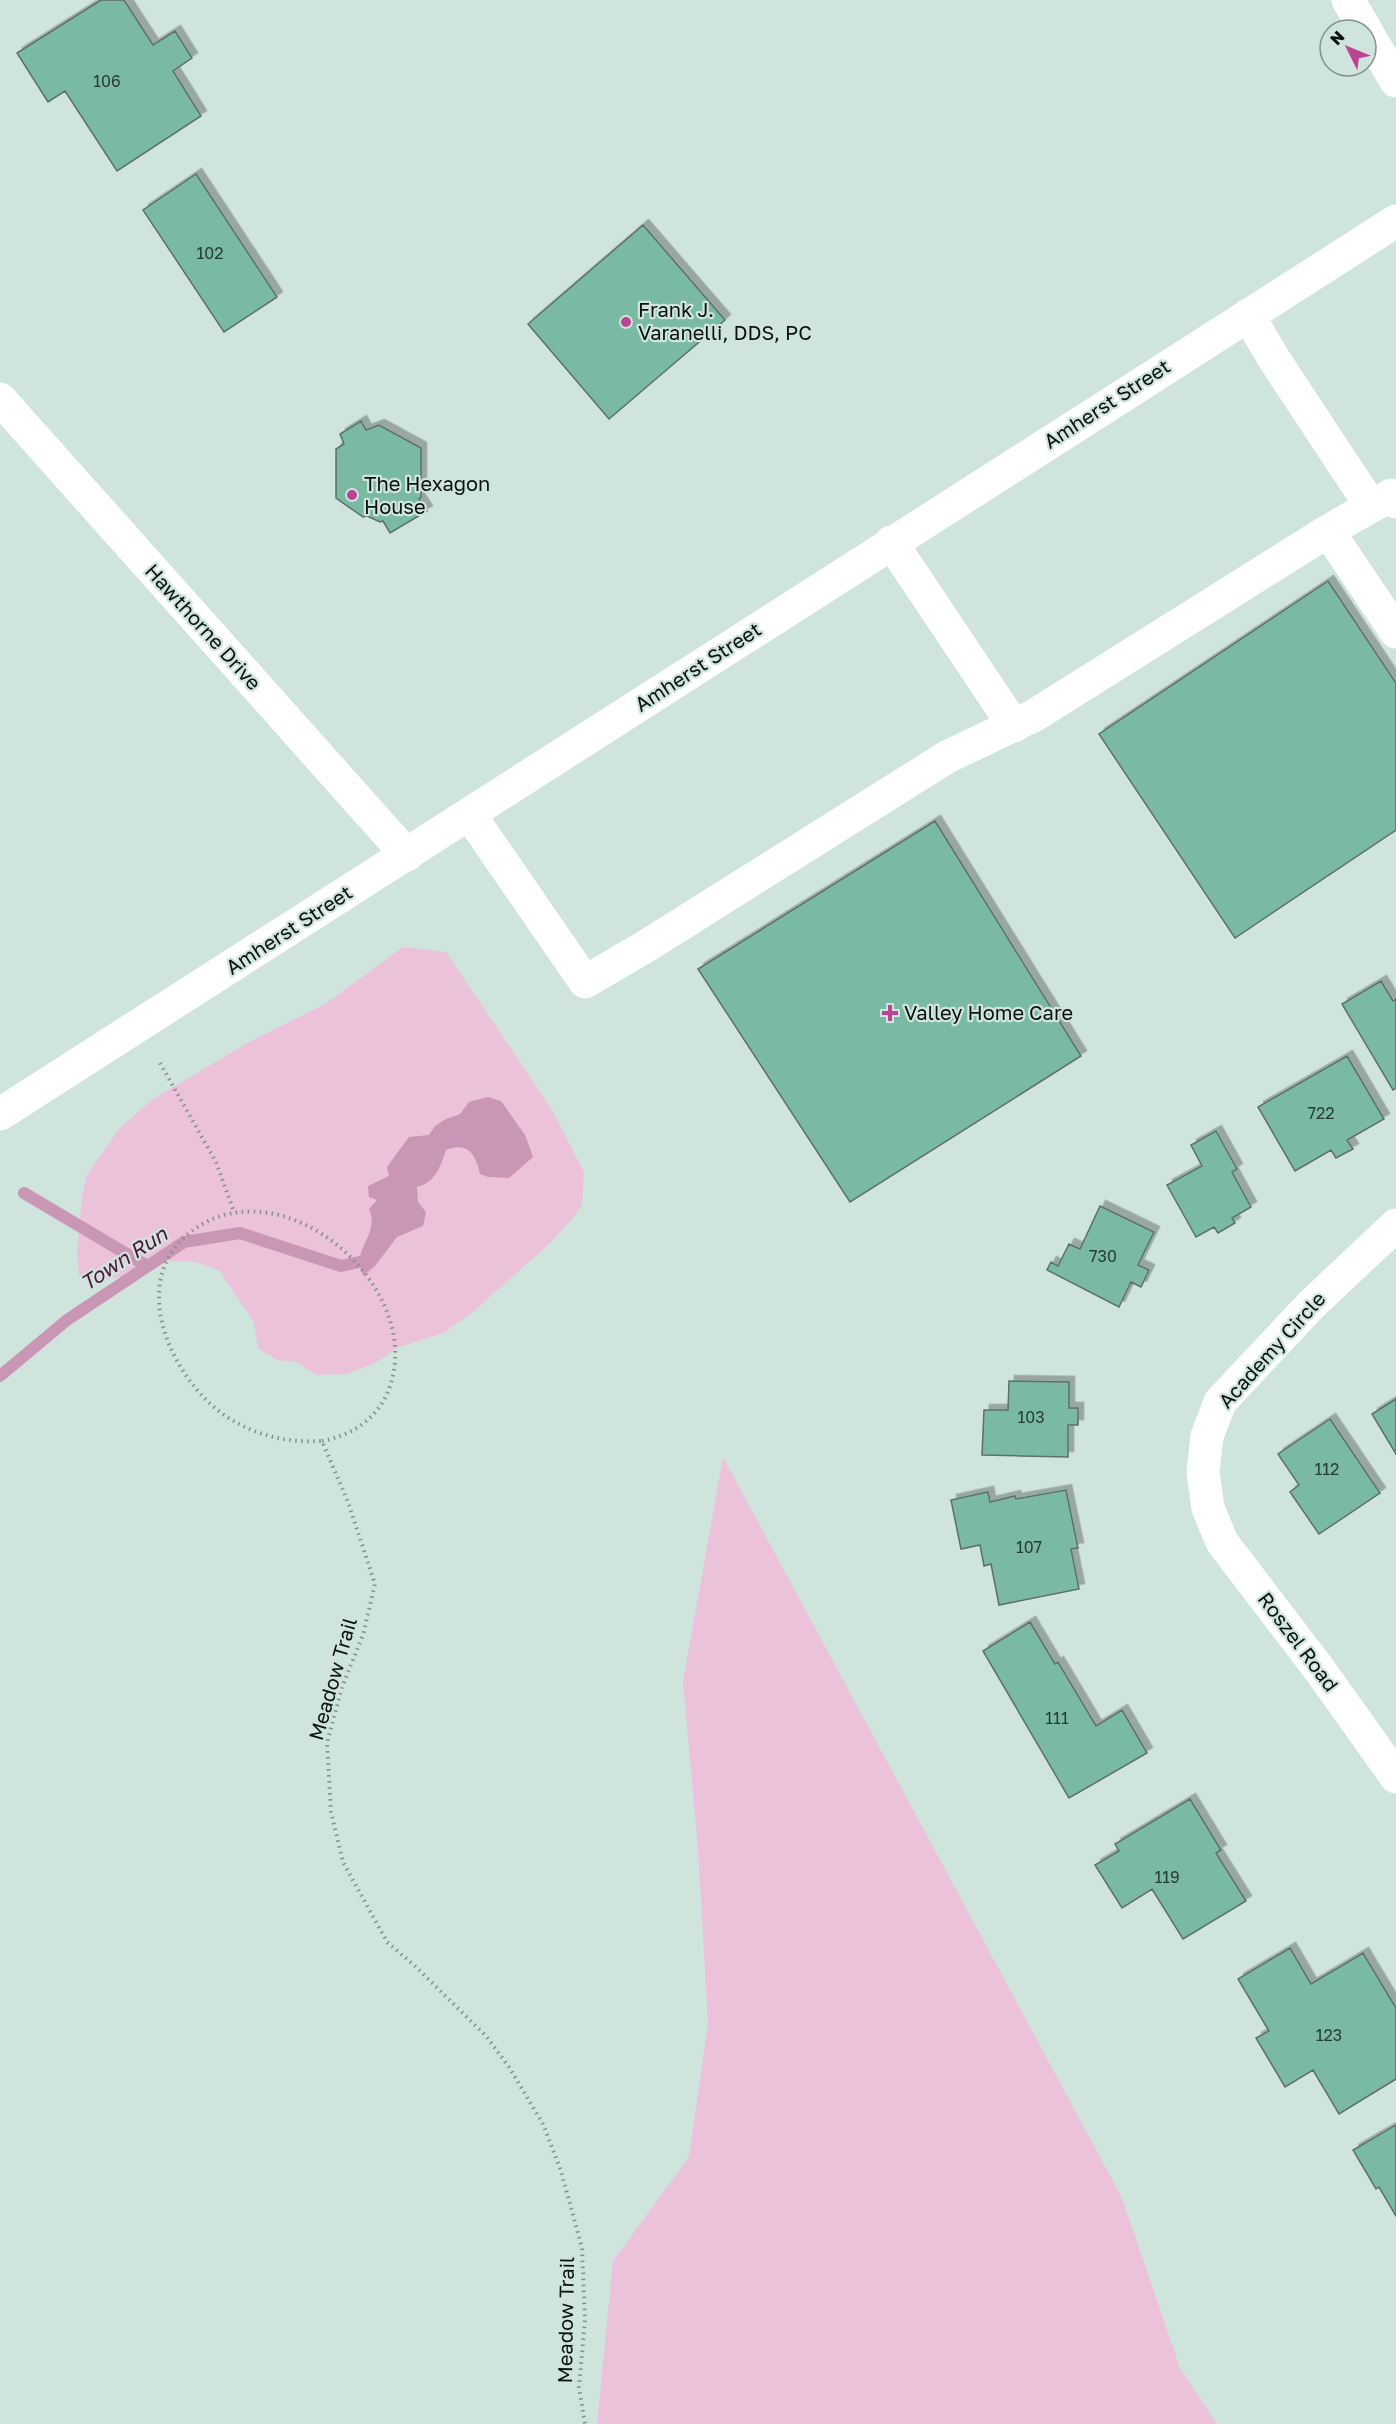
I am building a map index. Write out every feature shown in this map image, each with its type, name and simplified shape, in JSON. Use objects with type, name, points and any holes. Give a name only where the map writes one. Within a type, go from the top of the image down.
[{"type":"main road","points":[[1348,0],[1359,18]]},
{"type":"main road","points":[[1378,50],[1396,81]]},
{"type":"main road","name":"Amherst Street","points":[[0,1114],[1396,221]]},
{"type":"main road","points":[[470,814],[585,982],[947,757],[1014,726],[1328,531],[1386,501],[1274,359],[1248,315]]},
{"type":"main road","name":"Hawthorne Drive","points":[[0,399],[407,855]]},
{"type":"main road","points":[[1328,531],[1396,632]]},
{"type":"main road","points":[[891,542],[1014,726]]},
{"type":"main road","name":"Academy Circle","points":[[1207,1503],[1203,1472],[1207,1436],[1220,1402],[1311,1305],[1396,1225]]},
{"type":"main road","name":"Roszel Road","points":[[1207,1503],[1222,1542],[1396,1777]]},
{"type":"path","points":[[160,1063],[216,1162],[234,1212]]},
{"type":"path","points":[[234,1212],[270,1213],[290,1219],[330,1239],[362,1270],[385,1308],[392,1329],[395,1367],[390,1387],[382,1403],[358,1428],[322,1442],[299,1443],[262,1434],[225,1416],[205,1398],[178,1364],[163,1326],[160,1305],[160,1285],[165,1267],[183,1238],[197,1226],[213,1218],[234,1212]]},
{"type":"path","name":"Meadow Trail","points":[[322,1442],[348,1502],[375,1584],[363,1635],[342,1687],[327,1743],[331,1812],[343,1862],[387,1942],[415,1966],[486,2036],[509,2067],[546,2129],[561,2171],[582,2248],[585,2320],[579,2387],[585,2424]]},
{"type":"shaded area","points":[[403,947],[446,952],[552,1110],[584,1172],[582,1205],[549,1244],[474,1311],[443,1333],[399,1347],[375,1363],[347,1374],[317,1375],[296,1362],[277,1360],[258,1348],[254,1322],[219,1270],[195,1262],[162,1260],[133,1274],[105,1280],[79,1276],[77,1253],[86,1177],[119,1129],[153,1099],[251,1041],[325,1004]]},
{"type":"shaded area","points":[[488,1097],[501,1101],[525,1135],[533,1157],[509,1178],[488,1177],[480,1174],[470,1152],[460,1147],[446,1150],[433,1178],[417,1187],[418,1202],[426,1212],[423,1226],[397,1237],[375,1266],[363,1276],[359,1261],[371,1229],[369,1209],[377,1200],[369,1197],[368,1186],[389,1176],[387,1167],[409,1137],[429,1135],[435,1126],[460,1114],[469,1102]]},
{"type":"shaded area","points":[[723,1457],[1122,2198],[1180,2368],[1217,2424],[597,2424],[613,2261],[689,2157],[708,2023],[698,1848],[683,1682]]},
{"type":"building","points":[[101,0],[124,0],[153,45],[175,31],[192,58],[173,71],[201,116],[117,171],[65,91],[48,102],[17,53]]},
{"type":"building","points":[[196,174],[277,297],[224,332],[143,210]]},
{"type":"building","name":"Frank J. Varanelli, DDS, PC","points":[[643,225],[725,320],[609,419],[528,324]]},
{"type":"building","points":[[361,421],[366,430],[379,425],[421,448],[421,497],[419,499],[427,511],[390,533],[383,521],[363,517],[336,498],[336,449],[344,444],[340,434]]},
{"type":"building","points":[[1328,581],[1396,683],[1396,830],[1235,938],[1099,734]]},
{"type":"building","name":"Valley Home Care","points":[[935,821],[1081,1056],[850,1202],[698,969]]},
{"type":"building","points":[[1381,981],[1393,1001],[1396,999],[1396,1088],[1393,1090],[1342,1004]]},
{"type":"building","points":[[1347,1056],[1384,1119],[1347,1140],[1353,1149],[1336,1158],[1331,1150],[1295,1171],[1258,1107]]},
{"type":"building","points":[[1216,1131],[1237,1169],[1232,1172],[1251,1207],[1232,1218],[1235,1223],[1218,1233],[1214,1227],[1196,1237],[1167,1185],[1202,1166],[1191,1145]]},
{"type":"building","points":[[1100,1206],[1154,1232],[1138,1265],[1149,1270],[1141,1287],[1131,1282],[1119,1307],[1047,1270],[1051,1262],[1058,1266],[1069,1244],[1080,1249]]},
{"type":"building","points":[[1009,1381],[1069,1382],[1069,1408],[1078,1408],[1078,1425],[1068,1425],[1068,1457],[982,1455],[984,1410],[1008,1410]]},
{"type":"building","points":[[1396,1399],[1396,1454],[1372,1414]]},
{"type":"building","points":[[1330,1419],[1380,1493],[1319,1534],[1290,1492],[1299,1485],[1278,1454]]},
{"type":"building","points":[[1066,1490],[1078,1548],[1071,1549],[1079,1589],[999,1605],[991,1564],[984,1566],[980,1545],[961,1549],[951,1500],[988,1492],[990,1502],[1015,1496],[1016,1499]]},
{"type":"building","points":[[1030,1622],[1055,1664],[1058,1662],[1096,1726],[1122,1710],[1147,1753],[1069,1798],[983,1651]]},
{"type":"building","points":[[1190,1799],[1221,1850],[1216,1853],[1246,1901],[1183,1939],[1152,1889],[1122,1908],[1095,1865],[1119,1851],[1115,1844]]},
{"type":"building","points":[[1290,1948],[1311,1984],[1363,1953],[1396,2008],[1396,2079],[1339,2114],[1313,2070],[1285,2087],[1256,2038],[1269,2031],[1238,1979]]},
{"type":"building","points":[[1396,2125],[1396,2216],[1379,2187],[1376,2189],[1353,2150]]},
{"type":"waterway","points":[[24,1193],[147,1266]]},
{"type":"waterway","name":"Town Run","points":[[0,1376],[67,1320],[184,1242],[240,1233],[341,1266],[359,1262]]},
{"type":"place","name":"Frank J. Varanelli, DDS, PC","points":[[626,322]]},
{"type":"place","name":"The Hexagon House","points":[[352,495]]},
{"type":"place","name":"Valley Home Care","points":[[890,1013]]}]
